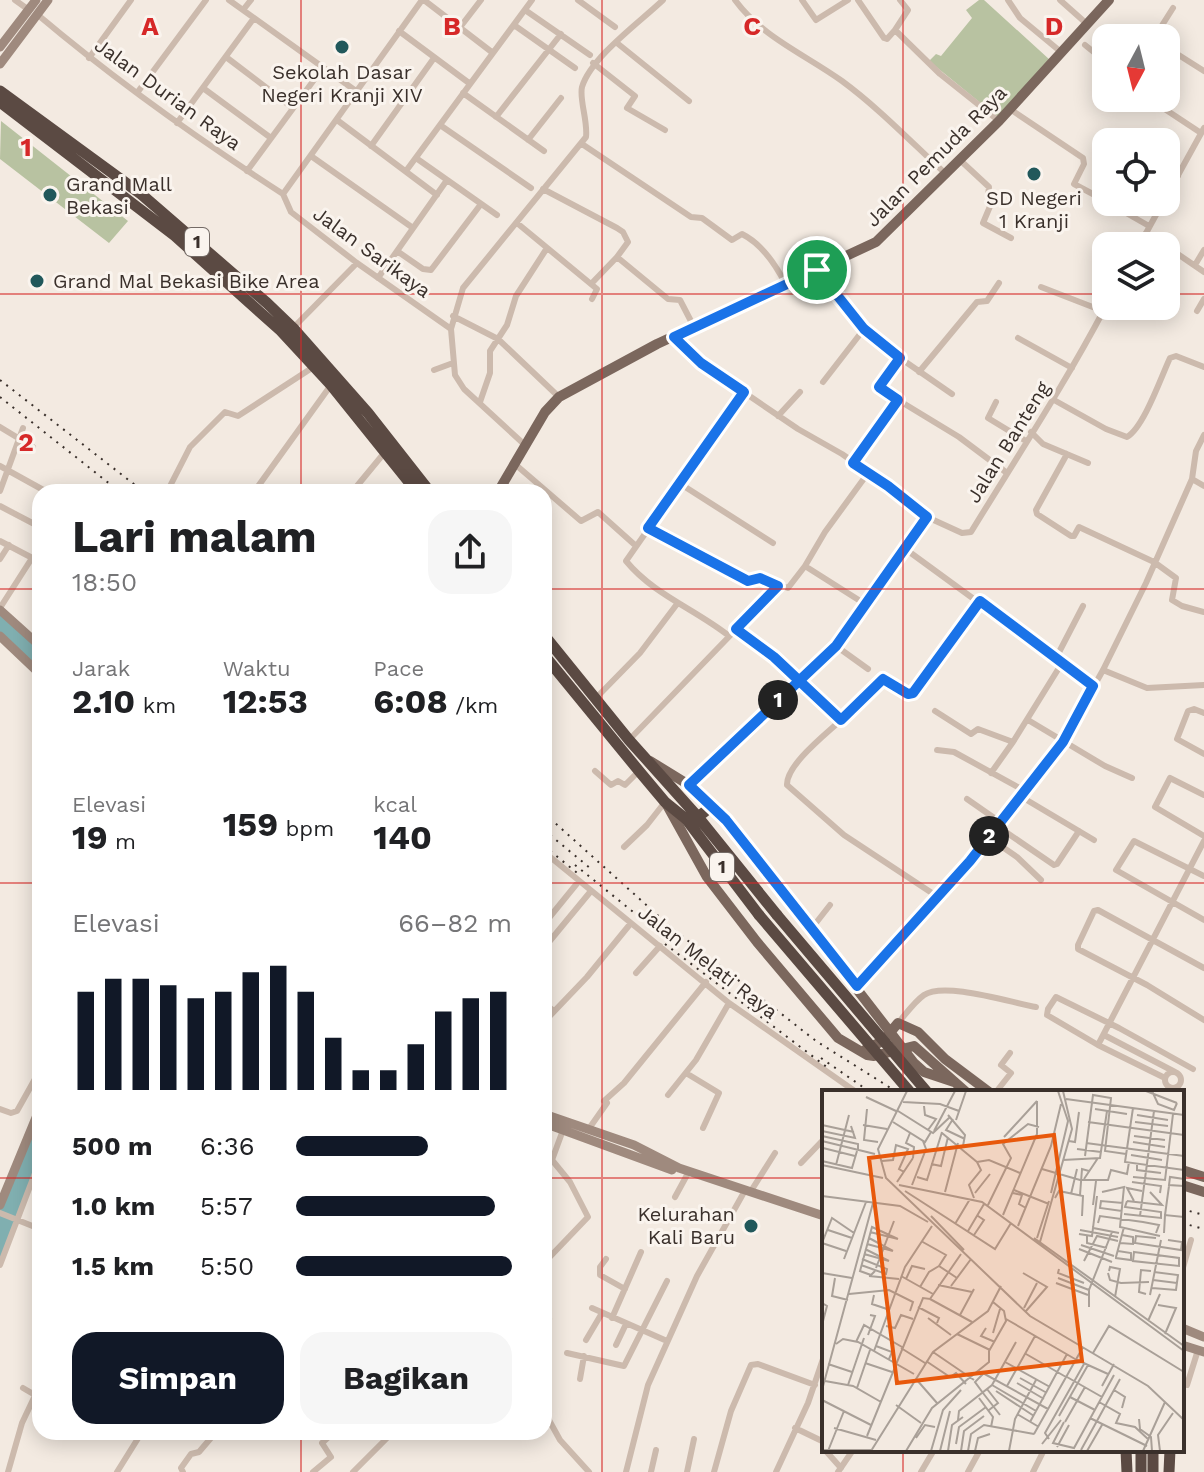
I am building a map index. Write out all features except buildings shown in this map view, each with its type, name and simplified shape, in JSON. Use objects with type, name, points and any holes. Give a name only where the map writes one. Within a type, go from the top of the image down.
[{"type":"highway","name":"1","points":[[0,91],[114,173],[178,232],[281,331],[423,484]]},
{"type":"highway","name":"1","points":[[0,102],[178,232],[293,328],[371,426],[385,452],[411,484]]},
{"type":"highway","name":"1","points":[[552,645],[692,818],[759,915],[908,1090]]},
{"type":"highway","name":"1","points":[[552,665],[665,802],[692,818],[925,1090]]},
{"type":"highway","points":[[692,818],[712,806]]},
{"type":"highway","points":[[1126,1452],[1127,1472]]},
{"type":"highway","points":[[1169,1472],[1170,1452]]},
{"type":"main road","name":"Jalan Pemuda Raya","points":[[503,484],[545,412],[559,397],[694,327],[876,242],[961,161],[1109,0]]},
{"type":"main road","points":[[647,760],[689,785],[712,806],[880,1017],[894,1026],[918,1032],[945,1059],[986,1090]]},
{"type":"main road","points":[[665,802],[707,877],[838,1038],[856,1050],[874,1056],[914,1046],[964,1090]]},
{"type":"main road","points":[[856,1050],[875,1047],[894,1026]]},
{"type":"main road","points":[[894,1026],[902,1047]]},
{"type":"main road","points":[[1184,1171],[1204,1177]]},
{"type":"main road","points":[[1184,1186],[1204,1192]]},
{"type":"street","name":"Jalan Durian Raya","points":[[15,0],[177,123],[283,194]]},
{"type":"street","points":[[0,64],[33,12],[36,0]]},
{"type":"street","points":[[0,47],[48,0]]},
{"type":"street","points":[[89,58],[131,0]]},
{"type":"street","points":[[137,93],[206,0]]},
{"type":"street","points":[[229,0],[356,91]]},
{"type":"street","points":[[243,10],[251,0]]},
{"type":"street","points":[[283,194],[423,0],[493,53]]},
{"type":"street","points":[[461,26],[481,0]]},
{"type":"street","points":[[406,171],[532,0]]},
{"type":"street","points":[[578,0],[615,27]]},
{"type":"street","points":[[526,447],[458,382],[450,328],[453,316],[463,288],[582,144],[587,127],[581,91],[593,63],[617,43],[652,4],[663,0]]},
{"type":"street","points":[[735,0],[790,50],[841,80],[947,175]]},
{"type":"street","points":[[802,0],[816,20],[843,1]]},
{"type":"street","points":[[858,0],[887,39],[908,10],[900,0]]},
{"type":"street","points":[[1008,0],[1020,18],[1061,52]]},
{"type":"street","points":[[1060,0],[1087,24]]},
{"type":"street","points":[[1163,24],[1173,8]]},
{"type":"street","points":[[525,10],[590,55]]},
{"type":"street","points":[[177,123],[254,18]]},
{"type":"street","points":[[514,25],[575,68]]},
{"type":"street","points":[[895,30],[940,74],[999,121]]},
{"type":"street","points":[[399,31],[469,83]]},
{"type":"street","points":[[496,117],[561,34]]},
{"type":"street","points":[[617,43],[689,101]]},
{"type":"street","points":[[1085,45],[1092,51]]},
{"type":"street","points":[[1180,56],[1204,71]]},
{"type":"street","points":[[226,57],[293,108]]},
{"type":"street","points":[[371,146],[434,58]]},
{"type":"street","points":[[593,63],[635,96],[627,108],[665,130]]},
{"type":"street","points":[[247,171],[322,69]]},
{"type":"street","points":[[203,88],[271,138]]},
{"type":"street","points":[[463,93],[544,151]]},
{"type":"street","points":[[528,140],[561,98]]},
{"type":"street","points":[[1010,109],[1083,158],[1084,164],[1074,184],[1092,194]]},
{"type":"street","points":[[1171,112],[1203,132],[1180,172]]},
{"type":"street","points":[[337,120],[437,195]]},
{"type":"street","points":[[440,125],[531,188]]},
{"type":"street","points":[[582,144],[691,217],[702,218],[734,241],[742,234],[749,238],[769,257],[786,285]]},
{"type":"street","points":[[311,156],[413,228]]},
{"type":"street","points":[[416,158],[497,215]]},
{"type":"street","points":[[961,161],[989,187],[991,204],[983,223],[1011,238]]},
{"type":"street","points":[[378,278],[447,180]]},
{"type":"street","points":[[543,189],[617,228],[628,242],[591,284]]},
{"type":"street","name":"Jalan Sarikaya","points":[[283,194],[291,212],[450,328]]},
{"type":"street","points":[[397,251],[423,269],[431,270],[481,204]]},
{"type":"street","points":[[1132,216],[1149,226]]},
{"type":"street","points":[[1146,232],[1155,216]]},
{"type":"street","points":[[517,223],[591,284],[597,292],[592,299]]},
{"type":"street","points":[[480,402],[490,373],[490,351],[507,325],[516,296],[547,248]]},
{"type":"street","points":[[1195,265],[1204,250]]},
{"type":"street","points":[[1180,255],[1204,272]]},
{"type":"street","points":[[617,257],[668,299],[680,300],[694,327]]},
{"type":"street","points":[[293,328],[357,263]]},
{"type":"street","points":[[817,270],[864,329],[952,394]]},
{"type":"street","points":[[919,372],[977,302],[987,301],[999,283]]},
{"type":"street","points":[[1041,287],[1092,304]]},
{"type":"street","points":[[1197,311],[1204,299]]},
{"type":"street","points":[[453,316],[498,339],[559,397]]},
{"type":"street","name":"Jalan Banteng","points":[[927,517],[967,534],[971,532],[1031,432],[1054,400],[1098,320]]},
{"type":"street","points":[[823,382],[864,329]]},
{"type":"street","points":[[674,337],[701,363],[868,473],[927,517],[836,646],[689,785]]},
{"type":"street","points":[[1018,338],[1072,368]]},
{"type":"street","points":[[1054,400],[1127,437],[1140,422],[1170,358],[1180,357],[1204,367]]},
{"type":"street","points":[[900,358],[879,387],[959,437],[1007,473]]},
{"type":"street","points":[[434,370],[453,363]]},
{"type":"street","points":[[171,484],[190,447],[225,412],[238,416],[315,366]]},
{"type":"street","points":[[260,484],[331,385]]},
{"type":"street","points":[[729,636],[701,614],[677,604],[643,581],[626,561],[744,392]]},
{"type":"street","points":[[778,416],[800,392]]},
{"type":"street","points":[[853,463],[898,400]]},
{"type":"street","points":[[996,402],[988,418],[1026,441]]},
{"type":"street","points":[[0,427],[33,447]]},
{"type":"street","points":[[0,491],[23,428]]},
{"type":"street","points":[[1031,432],[1043,444],[1088,463]]},
{"type":"street","points":[[857,986],[938,897],[1063,742],[1103,670],[1154,562],[1192,479],[1196,451],[1203,438]]},
{"type":"street","points":[[359,484],[385,452]]},
{"type":"street","points":[[1067,454],[1036,510],[1037,514],[1071,536],[1079,527],[1154,562],[1176,578],[1172,600],[1204,612]]},
{"type":"street","points":[[516,465],[538,484]]},
{"type":"street","points":[[0,466],[32,484]]},
{"type":"street","points":[[648,528],[748,581],[760,578],[788,588],[868,473]]},
{"type":"street","points":[[1192,479],[1204,486]]},
{"type":"street","points":[[679,483],[773,543]]},
{"type":"street","points":[[552,496],[581,521],[599,512],[636,546]]},
{"type":"street","points":[[0,506],[32,523]]},
{"type":"street","points":[[0,541],[32,558],[0,609],[32,639]]},
{"type":"street","points":[[0,559],[9,545]]},
{"type":"street","points":[[904,548],[1093,686]]},
{"type":"street","points":[[805,566],[865,604]]},
{"type":"street","points":[[629,740],[778,586]]},
{"type":"street","points":[[938,897],[844,835],[787,785],[786,779],[797,763],[883,679],[908,694],[913,693],[980,601]]},
{"type":"street","points":[[595,699],[640,653],[677,604]]},
{"type":"street","points":[[1056,658],[1083,606]]},
{"type":"street","points":[[736,629],[774,657],[841,720]]},
{"type":"street","points":[[0,636],[32,666]]},
{"type":"street","points":[[836,646],[868,669]]},
{"type":"street","points":[[991,773],[1062,663]]},
{"type":"street","points":[[1103,670],[1147,688],[1204,685]]},
{"type":"street","points":[[1204,713],[1194,709],[1188,711],[1177,739],[1204,754]]},
{"type":"street","points":[[935,711],[971,734],[978,729],[1013,742]]},
{"type":"street","points":[[1028,720],[1132,778]]},
{"type":"street","points":[[937,750],[954,752],[991,773],[1094,840]]},
{"type":"street","points":[[595,771],[611,785],[617,781],[625,785],[639,771]]},
{"type":"street","points":[[1098,1045],[1204,838],[1155,808],[1170,778],[1204,795]]},
{"type":"street","points":[[967,799],[1054,865],[1079,831]]},
{"type":"street","points":[[624,847],[665,802]]},
{"type":"street","points":[[988,837],[1017,857],[1041,880]]},
{"type":"street","points":[[1204,876],[1132,841],[1117,871],[1204,920]]},
{"type":"street","name":"Jalan Melati Raya","points":[[552,859],[729,1003],[853,1090]]},
{"type":"street","points":[[552,914],[579,881]]},
{"type":"street","points":[[552,937],[591,891]]},
{"type":"street","points":[[812,928],[830,905]]},
{"type":"street","points":[[1204,968],[1096,910],[1078,945],[1078,949],[1204,1020]]},
{"type":"street","points":[[554,1011],[587,977],[631,923]]},
{"type":"street","points":[[636,973],[660,946]]},
{"type":"street","points":[[586,1134],[607,1103],[604,1101],[624,1083],[706,982]]},
{"type":"street","points":[[894,1026],[922,996],[932,991],[959,991],[1036,1007]]},
{"type":"street","points":[[1104,1035],[1175,1072],[1181,1078],[1176,1089],[1169,1086],[1165,1078],[1098,1045],[1047,1015],[1048,1009],[1058,996],[1193,1069]]},
{"type":"street","points":[[668,1095],[696,1060],[729,1003]]},
{"type":"street","points":[[998,1090],[1011,1073],[1001,1065],[1010,1053]]},
{"type":"street","points":[[1165,1078],[1175,1072]]},
{"type":"street","points":[[686,1073],[719,1093],[703,1128]]},
{"type":"street","points":[[0,1109],[11,1113],[17,1111],[32,1084]]},
{"type":"street","points":[[552,1119],[561,1125]]},
{"type":"street","points":[[552,1124],[822,1218]]},
{"type":"street","points":[[552,1255],[588,1217],[570,1182],[552,1160],[561,1125]]},
{"type":"street","points":[[0,1205],[32,1127]]},
{"type":"street","points":[[801,1163],[822,1141]]},
{"type":"street","points":[[626,1472],[642,1402],[697,1276],[747,1192],[775,1153]]},
{"type":"street","points":[[653,1160],[687,1175],[747,1192]]},
{"type":"street","points":[[675,1197],[687,1175]]},
{"type":"street","points":[[0,1265],[32,1183]]},
{"type":"street","points":[[0,1213],[32,1225]]},
{"type":"street","points":[[1184,1264],[1191,1240]]},
{"type":"street","points":[[612,1318],[641,1252]]},
{"type":"street","points":[[606,1259],[600,1267],[600,1275],[625,1289]]},
{"type":"street","points":[[567,1353],[623,1366],[667,1281]]},
{"type":"street","points":[[592,1308],[667,1341]]},
{"type":"street","points":[[586,1340],[602,1313]]},
{"type":"street","points":[[616,1345],[626,1324]]},
{"type":"street","points":[[1184,1329],[1204,1337]]},
{"type":"street","points":[[1187,1385],[1201,1351]]},
{"type":"street","points":[[580,1379],[584,1356]]},
{"type":"street","points":[[776,1472],[822,1362]]},
{"type":"street","points":[[714,1472],[731,1411],[751,1365],[758,1364],[815,1385]]},
{"type":"street","points":[[23,1388],[32,1393]]},
{"type":"street","points":[[8,1472],[22,1423],[32,1401]]},
{"type":"street","points":[[552,1426],[560,1440],[588,1471]]},
{"type":"street","points":[[795,1428],[822,1441]]},
{"type":"street","points":[[687,1472],[694,1439]]},
{"type":"street","points":[[117,1472],[134,1440]]},
{"type":"street","points":[[183,1472],[181,1468],[188,1458],[199,1452],[209,1440]]},
{"type":"street","points":[[313,1472],[331,1457],[322,1443],[325,1440]]},
{"type":"street","points":[[353,1472],[386,1440]]},
{"type":"street","points":[[651,1472],[656,1450]]},
{"type":"street","points":[[826,1452],[840,1470],[852,1452]]},
{"type":"street","points":[[921,1472],[933,1452]]},
{"type":"street","points":[[968,1472],[979,1452]]},
{"type":"street","points":[[1033,1472],[1043,1452]]},
{"type":"green space","points":[[979,0],[984,0],[1050,60],[999,118],[929,61],[936,54],[941,56],[972,18],[966,10]]},
{"type":"green space","points":[[1,121],[128,221],[109,243],[0,159]]},
{"type":"water","points":[[0,610],[32,639],[32,666],[0,636]]},
{"type":"water","points":[[32,1128],[32,1181],[0,1265],[0,1205]]},
{"type":"railway","points":[[0,380],[134,484]]},
{"type":"railway","points":[[0,397],[110,484]]},
{"type":"railway","points":[[552,820],[673,929],[816,1041],[894,1090]]},
{"type":"railway","points":[[552,837],[590,868]]},
{"type":"railway","points":[[552,852],[581,876]]},
{"type":"railway","points":[[575,865],[678,948]]},
{"type":"railway","points":[[665,944],[828,1068]]},
{"type":"railway","points":[[821,1058],[867,1090]]},
{"type":"railway","points":[[1184,1210],[1204,1215]]},
{"type":"railway","points":[[1184,1224],[1204,1229]]},
{"type":"place","name":"Sekolah Dasar Negeri Kranji XIV","points":[[342,47]]},
{"type":"place","name":"SD Negeri 1 Kranji","points":[[1034,174]]},
{"type":"place","name":"Grand Mall Bekasi","points":[[50,195]]},
{"type":"place","name":"Grand Mal Bekasi Bike Area","points":[[37,281]]},
{"type":"place","name":"Kelurahan Kali Baru","points":[[751,1226]]},
{"type":"route","points":[[817,270],[674,337],[701,363],[744,392],[648,528],[748,581],[760,578],[778,586],[736,629],[774,657],[798,682],[841,720],[883,679],[910,695],[913,693],[980,601],[1093,686],[1063,742],[970,861],[857,986],[726,820],[689,785],[761,715],[798,682],[836,646],[927,517],[853,463],[898,400],[879,387],[900,358],[864,329],[817,270]]}]
